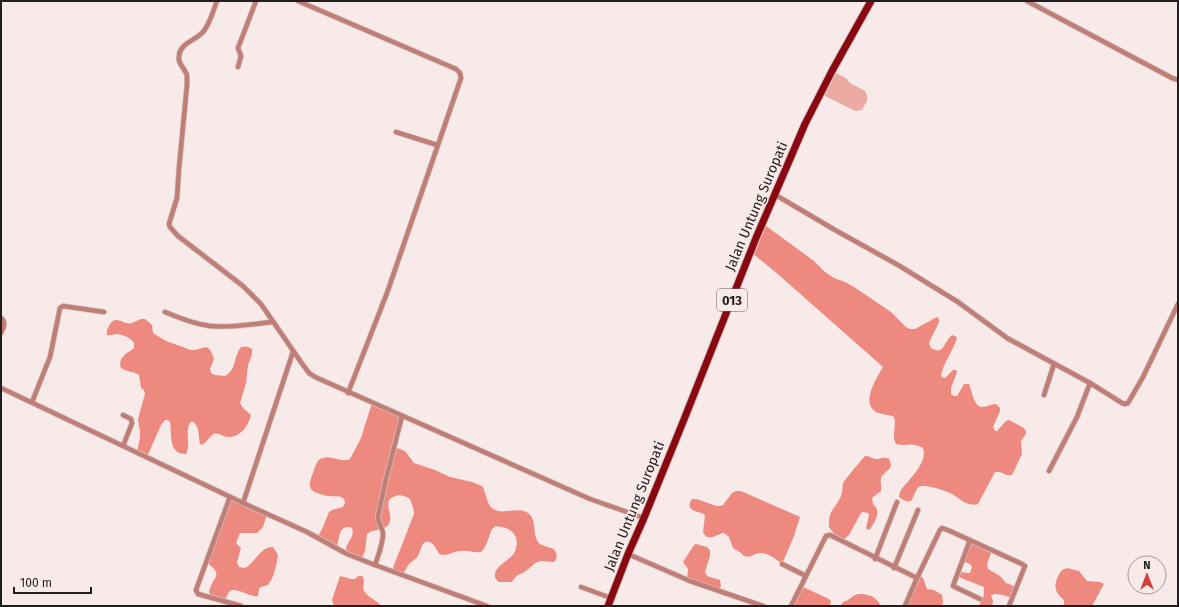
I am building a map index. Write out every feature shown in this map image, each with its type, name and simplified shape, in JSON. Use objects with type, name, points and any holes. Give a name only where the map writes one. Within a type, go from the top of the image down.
[{"type":"main road","name":"Jalan Untung Suropati","points":[[608,606],[774,194],[805,124],[871,1]]},
{"type":"street","points":[[217,1],[202,33],[181,48],[178,57],[179,63],[187,75],[187,86],[178,168],[177,198],[169,224],[170,227],[178,236],[243,286],[261,304],[293,352],[309,373],[315,377],[348,393],[590,499],[644,518]]},
{"type":"street","points":[[238,66],[241,56],[238,48],[256,1]]},
{"type":"street","points":[[298,1],[456,69],[460,73],[461,78],[387,293],[348,393]]},
{"type":"street","points":[[1027,1],[1178,80]]},
{"type":"street","points":[[396,132],[437,145]]},
{"type":"street","points":[[774,194],[835,230],[898,264],[958,302],[1008,338],[1125,404],[1128,403],[1143,377],[1178,304]]},
{"type":"street","points":[[32,402],[50,357],[60,308],[63,306],[104,312]]},
{"type":"street","points":[[165,312],[182,319],[218,327],[273,322]]},
{"type":"street","points":[[1,318],[5,324],[1,333]]},
{"type":"street","points":[[243,503],[293,352]]},
{"type":"street","points":[[1044,395],[1054,364]]},
{"type":"street","points":[[1049,471],[1077,417],[1090,384]]},
{"type":"street","points":[[1,388],[307,532],[347,554],[375,566],[487,606]]},
{"type":"street","points":[[122,415],[130,419],[132,423],[123,446]]},
{"type":"street","points":[[375,566],[383,539],[383,532],[378,516],[402,416]]},
{"type":"street","points":[[230,497],[196,590],[198,594],[240,606]]},
{"type":"street","points":[[875,558],[898,502]]},
{"type":"street","points":[[894,568],[918,510]]},
{"type":"street","points":[[905,606],[940,530],[944,528],[1025,566],[1009,606]]},
{"type":"street","points":[[791,606],[826,536],[830,536],[917,578]]},
{"type":"street","points":[[970,540],[953,586],[980,599]]},
{"type":"street","points":[[628,554],[690,581],[763,606]]},
{"type":"street","points":[[782,564],[806,576]]},
{"type":"street","points":[[581,587],[611,598]]},
{"type":"shaded area","points":[[832,71],[846,78],[850,83],[865,91],[867,101],[862,110],[855,111],[821,94]]},
{"type":"shaded area","points":[[762,223],[814,261],[825,272],[854,287],[891,312],[906,327],[915,329],[937,317],[939,319],[929,343],[931,348],[939,350],[952,335],[957,338],[941,375],[945,378],[953,370],[956,370],[957,372],[951,388],[951,394],[957,396],[964,384],[969,384],[975,401],[979,406],[984,407],[996,404],[1000,408],[993,427],[995,431],[997,431],[1006,421],[1009,420],[1024,428],[1026,431],[1026,434],[1021,441],[1022,454],[1012,475],[995,472],[978,504],[974,505],[964,502],[949,493],[926,486],[918,488],[911,501],[899,497],[901,489],[921,464],[924,452],[923,448],[912,444],[896,444],[894,438],[894,417],[878,413],[871,408],[871,390],[883,367],[751,252]]},
{"type":"shaded area","points":[[145,319],[152,325],[153,333],[166,341],[191,350],[205,347],[209,349],[214,359],[210,369],[211,373],[215,375],[225,376],[229,373],[241,347],[246,346],[252,349],[246,383],[240,403],[251,415],[246,427],[240,433],[232,437],[214,434],[202,445],[200,444],[198,428],[192,421],[188,428],[188,450],[186,454],[180,453],[176,451],[172,443],[170,422],[165,420],[161,425],[147,457],[137,452],[140,438],[138,419],[145,394],[144,390],[141,388],[139,375],[121,368],[120,364],[123,356],[134,348],[134,343],[125,336],[117,334],[107,335],[107,329],[114,320],[132,323]]},
{"type":"shaded area","points":[[372,403],[402,416],[395,446],[405,451],[414,463],[450,477],[482,486],[490,506],[494,509],[499,511],[519,510],[528,513],[533,520],[537,541],[540,544],[554,549],[557,557],[554,562],[541,561],[533,564],[525,572],[518,575],[512,582],[499,582],[495,575],[496,571],[512,556],[516,549],[517,541],[512,531],[496,526],[492,529],[487,544],[481,552],[458,551],[442,555],[439,554],[431,543],[426,542],[422,545],[418,556],[409,564],[402,575],[392,571],[414,514],[410,499],[404,496],[397,496],[389,500],[388,507],[390,522],[386,527],[367,534],[365,551],[361,560],[347,554],[346,548],[353,534],[352,528],[348,527],[342,530],[339,536],[337,548],[317,538],[329,512],[343,507],[345,503],[344,499],[341,497],[324,495],[311,489],[310,480],[316,464],[319,460],[326,457],[343,460],[350,459],[361,438]]},
{"type":"shaded area","points":[[865,456],[875,459],[889,459],[891,466],[882,475],[881,491],[872,498],[873,504],[877,510],[876,520],[868,530],[866,528],[869,515],[868,513],[861,513],[849,535],[843,540],[835,535],[829,527],[831,513],[842,494],[843,483]]},
{"type":"shaded area","points":[[741,491],[800,517],[782,564],[763,553],[749,557],[744,556],[733,548],[729,537],[724,533],[707,537],[703,532],[705,516],[704,514],[690,508],[689,506],[692,499],[720,506],[723,505],[732,493]]},
{"type":"shaded area","points":[[230,497],[267,514],[263,527],[257,533],[240,533],[236,543],[241,548],[237,562],[239,567],[245,568],[262,551],[269,547],[273,547],[278,555],[272,578],[268,585],[259,589],[258,596],[232,590],[228,593],[225,602],[211,598],[209,592],[216,573],[215,570],[206,562]]},
{"type":"shaded area","points":[[970,540],[992,550],[987,564],[988,569],[1000,576],[1006,583],[1017,587],[1012,598],[994,594],[991,595],[993,601],[992,606],[979,606],[984,595],[984,587],[957,575],[958,572],[970,573],[972,567],[970,564],[962,561]]},
{"type":"shaded area","points":[[696,544],[707,547],[710,550],[710,556],[705,572],[707,576],[720,580],[721,586],[718,590],[687,579],[688,569],[683,562]]},
{"type":"shaded area","points":[[1067,568],[1079,571],[1087,581],[1100,582],[1104,584],[1092,606],[1064,606],[1064,600],[1060,597],[1056,589],[1056,582],[1062,570]]},
{"type":"shaded area","points":[[919,575],[923,578],[927,589],[934,590],[942,595],[942,606],[905,606]]},
{"type":"shaded area","points":[[340,576],[355,579],[358,576],[362,576],[364,579],[364,591],[381,606],[334,606],[332,600]]},
{"type":"shaded area","points":[[801,586],[829,599],[831,601],[830,606],[791,606]]},
{"type":"shaded area","points":[[858,594],[872,596],[881,606],[841,606],[843,602]]}]
